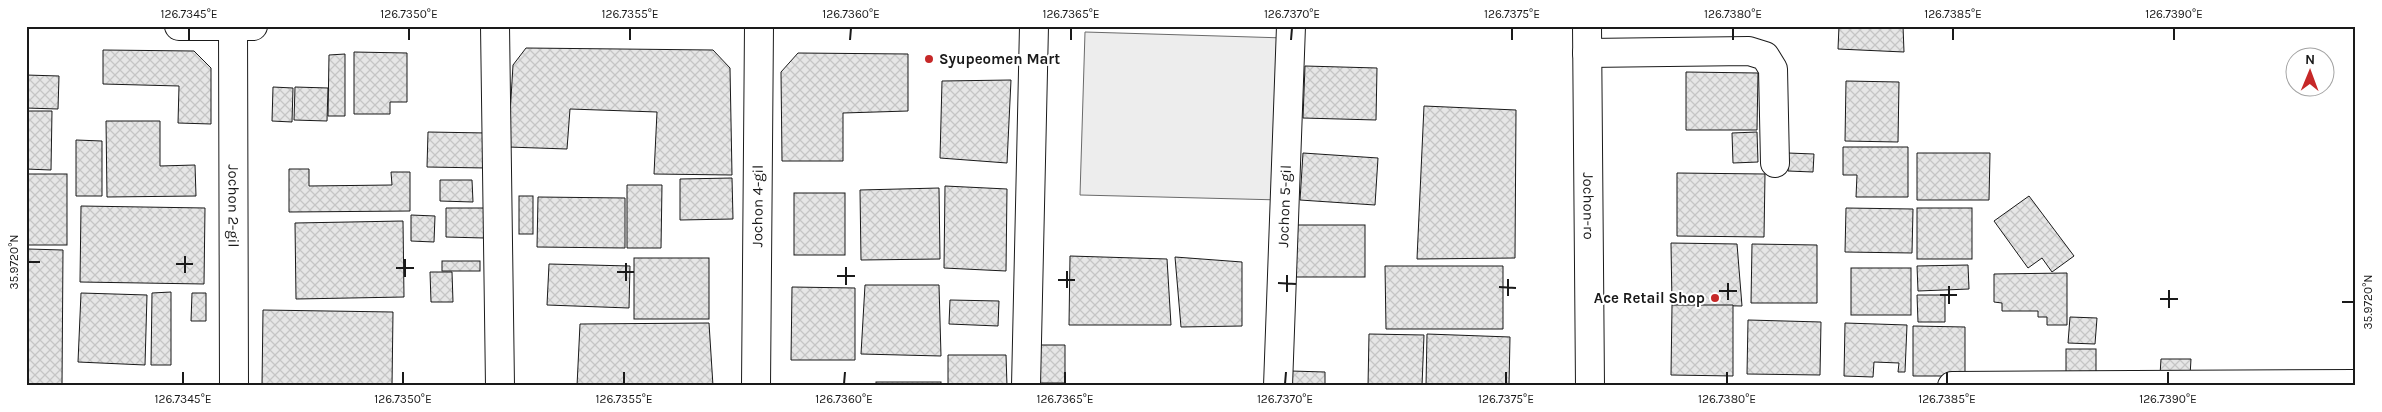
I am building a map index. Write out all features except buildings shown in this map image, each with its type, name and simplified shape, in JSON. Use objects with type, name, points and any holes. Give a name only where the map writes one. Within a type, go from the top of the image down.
[{"type":"street","points":[[179,26],[253,26]]},
{"type":"street","points":[[495,26],[500,386]]},
{"type":"street","name":"Jochon 4-gil","points":[[756,386],[759,26]]},
{"type":"street","points":[[1026,386],[1034,26]]},
{"type":"street","name":"Jochon 5-gil","points":[[1278,386],[1291,26]]},
{"type":"street","name":"Jochon-ro","points":[[1587,26],[1590,386]]},
{"type":"street","name":"Jochon 2-gil","points":[[233,27],[234,386]]},
{"type":"street","points":[[1587,53],[1749,51],[1765,56],[1773,69],[1774,163]]},
{"type":"street","points":[[1952,386],[2346,385]]},
{"type":"shaded area","points":[[1085,32],[1285,38],[1281,200],[1080,195]]},
{"type":"place","name":"Syupeomen Mart","points":[[929,59]]},
{"type":"place","name":"Ace Retail Shop","points":[[1715,298]]}]
